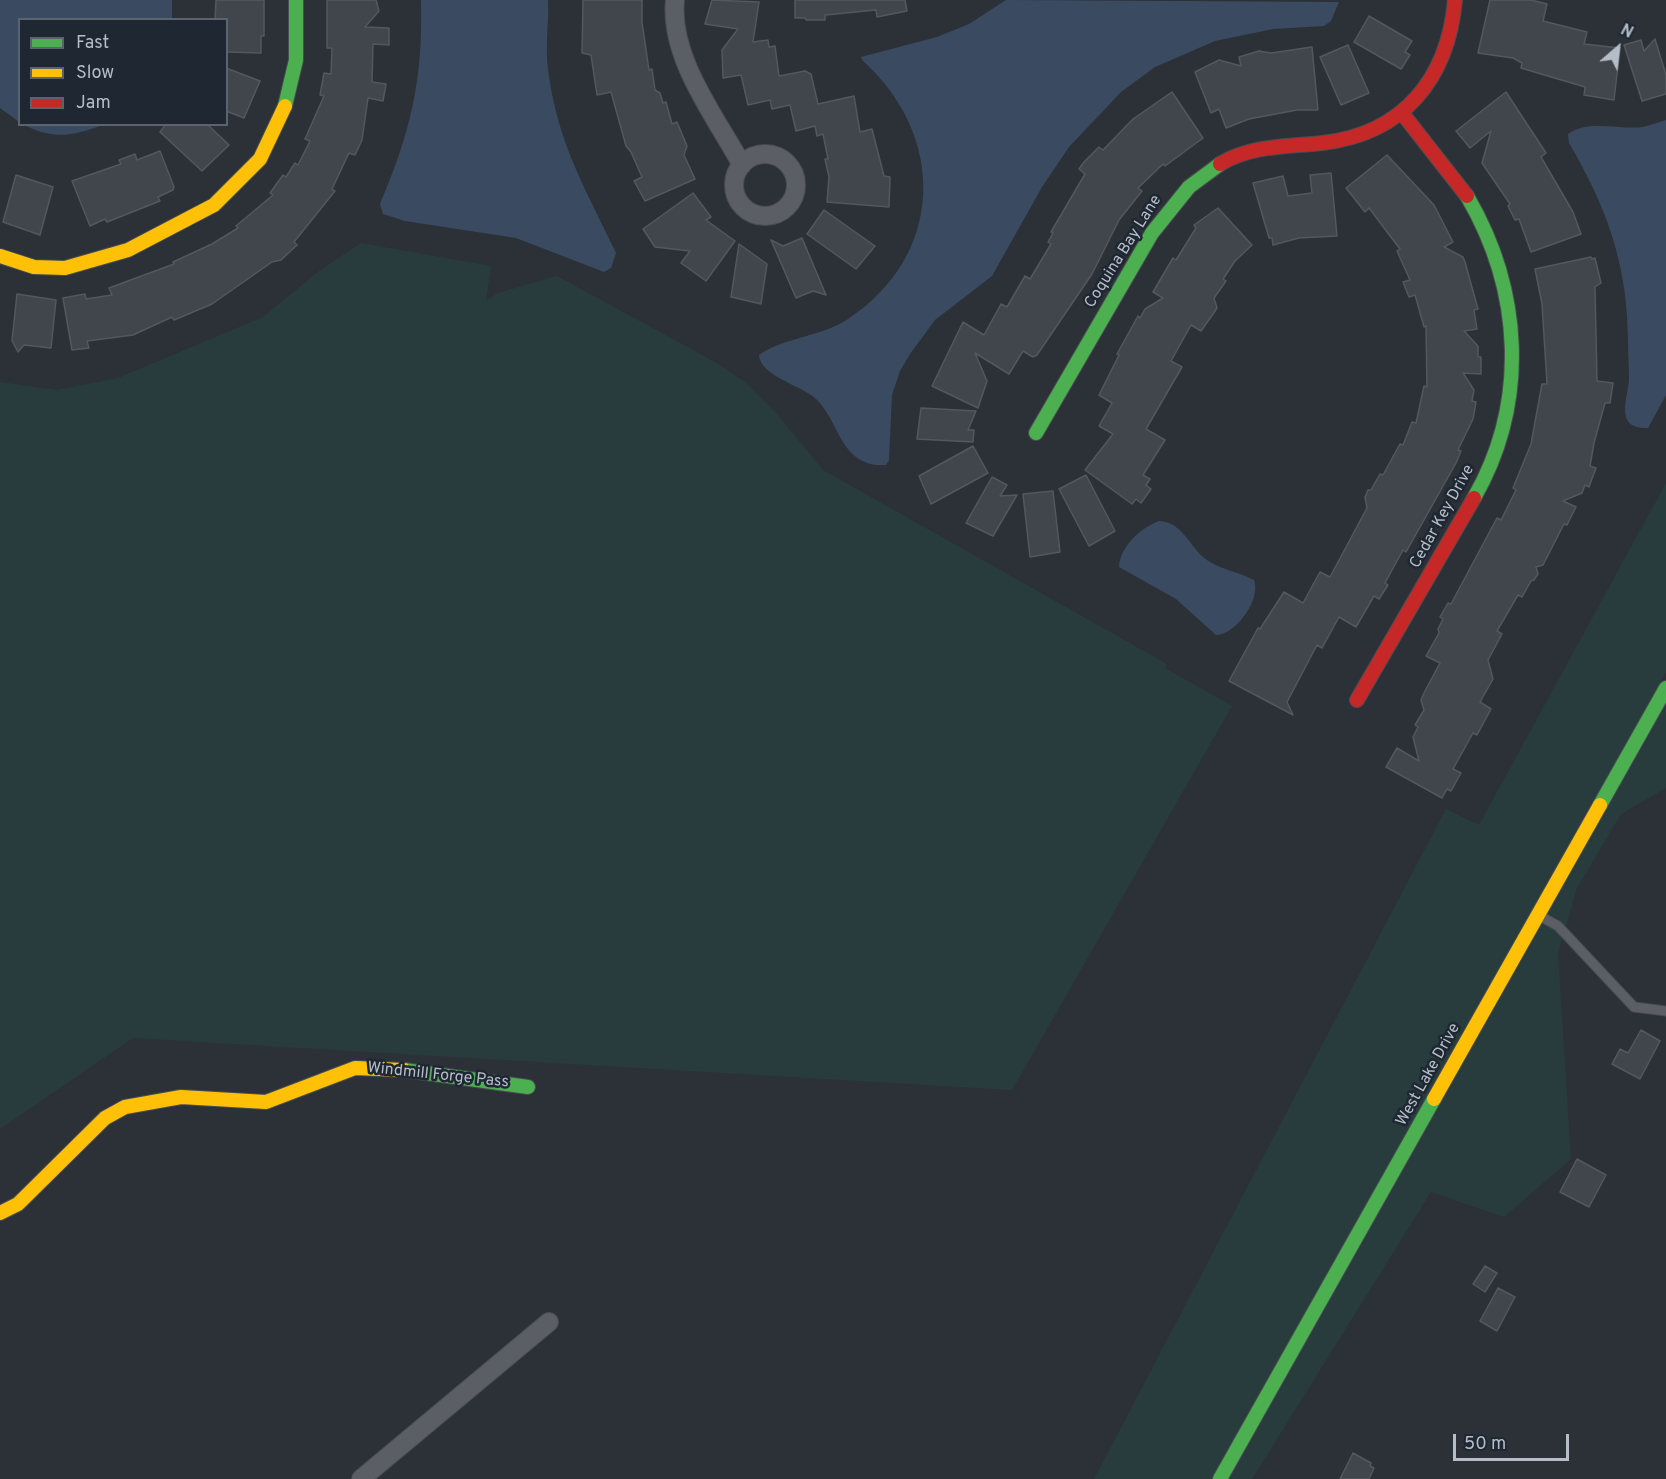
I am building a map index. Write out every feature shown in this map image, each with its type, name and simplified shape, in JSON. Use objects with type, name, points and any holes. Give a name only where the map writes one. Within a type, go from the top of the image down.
[{"type":"street","points":[[0,256],[34,267],[65,268],[128,250],[214,205],[260,159],[285,107],[296,60],[296,0]]},
{"type":"street","points":[[675,0],[673,12],[682,57],[742,165]]},
{"type":"street","name":"Coquina Bay Lane","points":[[1036,433],[1152,233],[1171,205],[1198,177],[1239,155],[1284,144],[1339,141],[1372,130],[1402,113],[1430,85],[1448,51],[1455,18],[1455,0]]},
{"type":"street","name":"Cedar Key Drive","points":[[1357,700],[1485,479],[1506,423],[1513,352],[1509,300],[1489,237],[1468,197],[1402,113]]},
{"type":"street","name":"West Lake Drive","points":[[1220,1479],[1666,688]]},
{"type":"street","name":"Windmill Forge Pass","points":[[0,1213],[18,1204],[105,1118],[124,1107],[181,1097],[266,1102],[355,1068],[388,1068],[528,1087]]},
{"type":"street","points":[[361,1479],[549,1322]]},
{"type":"lane","points":[[1538,915],[1558,926],[1634,1007],[1666,1011]]},
{"type":"green space","points":[[361,243],[491,266],[486,301],[498,293],[557,276],[715,362],[745,382],[777,414],[823,470],[1167,664],[1165,668],[1232,706],[1012,1090],[133,1038],[0,1129],[0,382],[57,390],[118,378],[263,317],[319,271]]},
{"type":"green space","points":[[1666,483],[1666,672],[1211,1479],[1094,1479],[1446,809],[1479,825]]},
{"type":"green space","points":[[1666,704],[1666,788],[1621,814],[1577,888],[1558,953],[1571,1159],[1504,1217],[1431,1192],[1252,1479],[1229,1479]]},
{"type":"water","points":[[0,0],[172,0],[172,18],[18,18],[18,121],[0,108]]},
{"type":"water","points":[[421,0],[548,0],[547,60],[552,95],[565,142],[616,253],[611,268],[604,272],[516,238],[405,221],[383,214],[380,204],[400,153],[413,105],[420,55]]},
{"type":"water","points":[[1006,0],[1339,2],[1331,21],[1324,26],[1273,29],[1215,41],[1155,67],[1121,92],[1069,147],[1042,187],[992,276],[935,320],[910,354],[900,371],[892,395],[889,460],[886,465],[871,464],[859,459],[850,451],[816,399],[766,369],[759,355],[780,344],[826,330],[848,319],[880,293],[903,262],[917,229],[923,194],[920,158],[909,124],[890,90],[861,57],[937,37],[969,24]]},
{"type":"water","points":[[1666,120],[1666,395],[1648,428],[1641,428],[1629,423],[1625,413],[1629,380],[1627,311],[1619,261],[1604,214],[1569,143],[1568,134],[1585,127],[1634,128]]},
{"type":"water","points":[[26,126],[100,126],[64,135],[35,130]]},
{"type":"water","points":[[1159,521],[1167,522],[1179,529],[1197,551],[1208,560],[1254,580],[1255,588],[1251,605],[1232,629],[1216,635],[1176,599],[1119,567],[1123,552],[1132,539],[1145,528]]},
{"type":"building","points":[[216,0],[264,0],[264,36],[261,36],[261,53],[228,52],[228,18],[215,18]]},
{"type":"building","points":[[327,0],[376,0],[379,11],[365,27],[389,28],[389,45],[373,44],[372,82],[386,84],[383,101],[368,98],[362,140],[355,155],[349,153],[332,189],[335,191],[294,242],[297,245],[281,260],[272,262],[212,304],[174,320],[172,317],[133,335],[87,341],[89,348],[72,350],[63,298],[85,294],[86,299],[112,295],[109,288],[174,264],[173,262],[212,244],[238,228],[236,226],[273,195],[270,193],[283,175],[286,177],[295,163],[298,165],[310,141],[305,139],[324,96],[320,95],[324,73],[331,74],[332,48],[327,48]]},
{"type":"building","points":[[583,0],[642,0],[642,22],[649,70],[652,69],[655,90],[660,93],[663,103],[666,102],[672,124],[677,122],[687,146],[684,155],[695,179],[645,201],[634,181],[642,177],[626,146],[611,92],[597,95],[591,55],[582,53]]},
{"type":"building","points":[[712,0],[759,2],[753,42],[768,40],[769,47],[775,46],[779,76],[805,71],[811,74],[818,104],[854,96],[860,132],[872,129],[884,176],[890,177],[889,207],[827,202],[829,177],[825,159],[828,159],[823,134],[817,136],[815,126],[796,131],[790,105],[772,109],[770,100],[748,105],[741,75],[723,78],[722,50],[738,29],[705,24]]},
{"type":"building","points":[[795,0],[905,0],[907,11],[877,17],[876,10],[825,15],[825,20],[806,20],[795,18]]},
{"type":"building","points":[[1490,0],[1531,0],[1547,4],[1543,21],[1587,32],[1584,44],[1620,48],[1614,100],[1584,95],[1585,87],[1521,68],[1522,63],[1513,58],[1478,53]]},
{"type":"building","points":[[1369,16],[1412,41],[1405,52],[1410,55],[1401,69],[1354,42]]},
{"type":"building","points":[[1655,39],[1666,75],[1666,94],[1642,101],[1624,45],[1641,40],[1644,51]]},
{"type":"building","points":[[1348,45],[1369,93],[1341,105],[1320,57]]},
{"type":"building","points":[[1312,47],[1318,110],[1297,110],[1249,119],[1226,128],[1219,109],[1211,113],[1195,72],[1219,60],[1241,66],[1239,57],[1259,51],[1271,53]]},
{"type":"building","points":[[228,69],[260,81],[244,118],[228,112]]},
{"type":"building","points":[[1172,92],[1203,138],[1165,166],[1163,164],[1138,188],[1142,191],[1119,220],[1092,274],[1037,355],[1033,357],[1023,351],[1009,374],[975,353],[987,381],[978,408],[932,386],[963,322],[984,335],[1001,304],[1007,307],[1025,276],[1030,279],[1051,244],[1048,242],[1053,233],[1051,232],[1085,174],[1079,169],[1084,162],[1099,147],[1103,150],[1133,119]]},
{"type":"building","points":[[1506,92],[1546,153],[1541,157],[1573,212],[1581,234],[1531,252],[1519,219],[1515,220],[1508,206],[1510,204],[1482,163],[1491,131],[1470,148],[1456,131]]},
{"type":"building","points":[[164,126],[209,126],[229,145],[202,171],[160,132]]},
{"type":"building","points":[[160,151],[174,187],[173,190],[158,197],[160,201],[107,222],[105,219],[90,226],[72,181],[121,164],[119,160],[135,154],[137,160]]},
{"type":"building","points":[[1387,155],[1434,205],[1453,242],[1444,247],[1463,257],[1478,309],[1474,310],[1477,329],[1464,331],[1478,346],[1478,357],[1481,357],[1481,374],[1463,373],[1474,390],[1472,401],[1476,402],[1473,419],[1458,450],[1461,451],[1456,463],[1406,552],[1403,550],[1385,583],[1388,585],[1379,599],[1374,596],[1356,627],[1339,617],[1322,648],[1317,645],[1287,702],[1293,715],[1229,681],[1258,628],[1260,629],[1284,592],[1303,603],[1320,572],[1330,577],[1367,508],[1365,497],[1368,490],[1371,490],[1380,474],[1383,475],[1400,444],[1403,445],[1412,422],[1416,423],[1424,386],[1427,387],[1426,326],[1424,327],[1415,295],[1409,297],[1403,282],[1410,280],[1397,251],[1400,249],[1369,208],[1365,212],[1346,188]]},
{"type":"building","points":[[1331,173],[1337,236],[1299,238],[1273,245],[1253,183],[1283,176],[1288,196],[1312,193],[1310,175]]},
{"type":"building","points":[[16,175],[53,187],[40,235],[3,222]]},
{"type":"building","points":[[693,193],[711,217],[706,220],[735,241],[706,281],[681,263],[690,251],[655,247],[643,229]]},
{"type":"building","points":[[1218,208],[1252,245],[1235,261],[1223,279],[1226,281],[1214,298],[1217,308],[1213,314],[1201,331],[1191,325],[1171,361],[1182,367],[1146,429],[1165,440],[1143,475],[1150,479],[1146,485],[1151,489],[1141,503],[1136,499],[1132,504],[1085,470],[1113,434],[1099,426],[1112,403],[1099,395],[1119,355],[1117,354],[1138,316],[1140,318],[1145,309],[1163,298],[1153,292],[1173,258],[1176,260],[1196,228],[1194,225]]},
{"type":"building","points":[[824,210],[875,246],[856,269],[807,234]]},
{"type":"building","points":[[802,238],[826,295],[813,291],[796,298],[771,240],[783,246]]},
{"type":"building","points":[[739,244],[767,264],[761,304],[731,297]]},
{"type":"building","points":[[1595,258],[1601,283],[1595,287],[1597,381],[1613,383],[1610,403],[1605,403],[1594,443],[1590,466],[1596,468],[1589,487],[1585,485],[1582,493],[1563,501],[1576,507],[1567,525],[1564,524],[1543,565],[1536,567],[1538,574],[1522,597],[1518,595],[1497,631],[1502,634],[1488,660],[1493,679],[1480,702],[1491,709],[1477,735],[1473,733],[1453,769],[1461,773],[1451,791],[1447,789],[1442,798],[1386,767],[1397,748],[1419,761],[1413,737],[1418,727],[1415,725],[1424,710],[1421,700],[1440,663],[1426,656],[1439,633],[1438,629],[1443,619],[1440,617],[1448,603],[1451,604],[1497,518],[1501,520],[1516,490],[1513,488],[1531,444],[1542,384],[1547,384],[1542,304],[1535,269]]},
{"type":"building","points":[[17,294],[56,300],[51,348],[24,345],[18,352],[12,341]]},
{"type":"building","points":[[921,408],[976,411],[968,430],[974,430],[973,442],[917,439]]},
{"type":"building","points":[[973,446],[988,473],[931,504],[919,476]]},
{"type":"building","points":[[1086,475],[1115,531],[1089,546],[1059,489]]},
{"type":"building","points":[[992,477],[1007,485],[1000,496],[1017,495],[993,536],[966,523]]},
{"type":"building","points":[[1053,491],[1060,552],[1030,557],[1023,494]]},
{"type":"building","points":[[1641,1030],[1660,1041],[1640,1079],[1612,1064],[1620,1049],[1628,1053]]},
{"type":"building","points":[[1577,1159],[1606,1175],[1589,1207],[1560,1192]]},
{"type":"building","points":[[1485,1266],[1497,1273],[1485,1292],[1473,1284]]},
{"type":"building","points":[[1498,1288],[1515,1297],[1497,1331],[1480,1321]]},
{"type":"building","points":[[1353,1453],[1371,1463],[1370,1466],[1374,1468],[1369,1479],[1340,1479]]},
{"type":"traffic: fast","points":[[285,106],[296,60],[296,0]]},
{"type":"traffic: fast","points":[[1036,433],[1152,233],[1189,187],[1220,164]]},
{"type":"traffic: fast","points":[[1467,196],[1485,232],[1499,269],[1508,308],[1512,346],[1510,385],[1504,424],[1492,461],[1474,498]]},
{"type":"traffic: fast","points":[[1600,805],[1666,688]]},
{"type":"traffic: fast","points":[[404,1070],[528,1087]]},
{"type":"traffic: fast","points":[[1220,1479],[1434,1099]]},
{"type":"traffic: slow","points":[[0,256],[34,267],[65,268],[128,250],[214,205],[260,159],[285,106]]},
{"type":"traffic: slow","points":[[1434,1099],[1600,805]]},
{"type":"traffic: slow","points":[[0,1213],[18,1204],[105,1118],[125,1107],[181,1097],[266,1102],[355,1068],[404,1070]]},
{"type":"traffic: jam","points":[[1220,164],[1257,150],[1351,138],[1376,128],[1398,115],[1416,98],[1431,78],[1443,54],[1451,28],[1455,0]]},
{"type":"traffic: jam","points":[[1402,113],[1467,196]]},
{"type":"traffic: jam","points":[[1357,700],[1474,498]]}]
